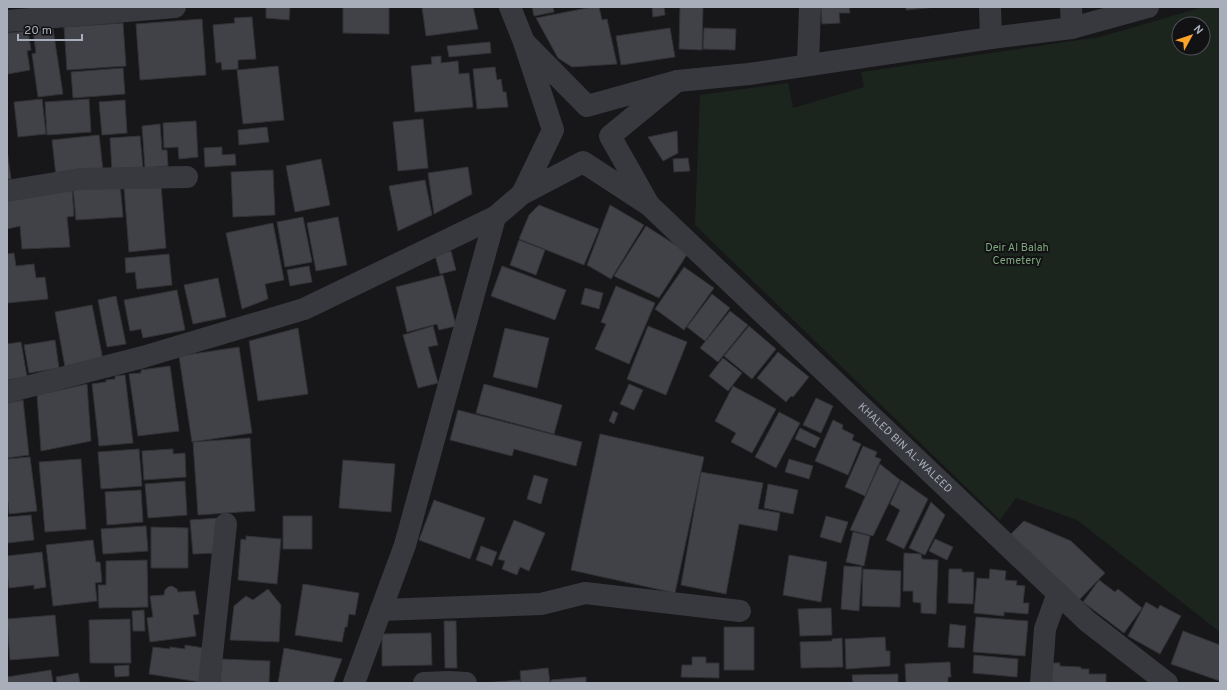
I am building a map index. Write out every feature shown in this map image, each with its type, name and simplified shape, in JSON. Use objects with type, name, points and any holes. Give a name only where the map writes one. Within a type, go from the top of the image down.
[{"type":"street","points":[[7,21],[175,7]]},
{"type":"street","points":[[510,7],[524,42],[553,130],[553,139],[556,148],[562,155],[570,160],[579,162],[589,161],[597,158],[604,151],[610,136],[609,125],[604,116],[598,110],[579,105],[570,107],[556,120],[553,130],[522,194]]},
{"type":"street","points":[[808,64],[810,7]]},
{"type":"street","points":[[990,7],[991,38]]},
{"type":"street","points":[[587,106],[677,80],[749,74],[808,64],[991,38],[1071,17],[1148,7]]},
{"type":"street","points":[[524,42],[587,106]]},
{"type":"street","points":[[610,136],[677,80]]},
{"type":"street","points":[[610,136],[649,205]]},
{"type":"street","points":[[7,392],[143,357],[304,309],[495,217],[522,194],[583,162]]},
{"type":"street","points":[[583,162],[649,205]]},
{"type":"street","points":[[7,191],[80,179],[187,178]]},
{"type":"street","name":"KHALED BIN AL-WALEED","points":[[649,205],[1087,621],[1167,683]]},
{"type":"street","points":[[354,683],[405,545],[495,217]]},
{"type":"street","points":[[209,683],[226,524]]},
{"type":"street","points":[[381,610],[541,604],[584,593],[740,611]]},
{"type":"street","points":[[1041,683],[1045,629],[1058,593]]},
{"type":"street","points":[[424,683],[466,683]]},
{"type":"green space","name":"Deir Al Balah Cemetery","points":[[1203,7],[1220,7],[1220,632],[1077,520],[1016,498],[1000,520],[695,225],[700,95],[788,83],[793,108],[864,87],[861,72],[1100,37],[1171,16],[1171,56],[1211,56],[1211,16],[1172,16]]},
{"type":"building","points":[[266,7],[290,7],[289,20],[266,18]]},
{"type":"building","points":[[343,7],[389,7],[389,34],[343,33]]},
{"type":"building","points":[[422,7],[473,7],[478,29],[426,36]]},
{"type":"building","points":[[532,7],[553,7],[554,12],[534,16]]},
{"type":"building","points":[[592,7],[599,7],[602,20],[607,19],[617,64],[572,67],[558,58],[536,18]]},
{"type":"building","points":[[652,7],[664,7],[665,15],[653,17]]},
{"type":"building","points":[[680,7],[703,7],[702,50],[679,49]]},
{"type":"building","points":[[821,7],[849,7],[850,13],[839,13],[840,23],[822,24]]},
{"type":"building","points":[[906,7],[937,7],[906,10]]},
{"type":"building","points":[[252,17],[256,59],[238,60],[238,69],[222,70],[221,62],[216,63],[213,25],[235,23],[234,18]]},
{"type":"building","points":[[202,19],[206,75],[140,80],[136,24]]},
{"type":"building","points":[[123,23],[126,66],[67,70],[64,27]]},
{"type":"building","points":[[670,28],[675,57],[621,65],[616,36]]},
{"type":"building","points":[[704,28],[736,29],[735,50],[703,49]]},
{"type":"building","points":[[53,29],[63,94],[38,97],[32,54],[36,53],[33,31]]},
{"type":"building","points":[[28,31],[31,50],[27,51],[30,70],[8,74],[7,33]]},
{"type":"building","points":[[490,42],[491,53],[449,57],[447,46]]},
{"type":"building","points":[[441,56],[441,63],[458,61],[459,74],[469,73],[473,107],[415,112],[411,66],[432,64],[431,57]]},
{"type":"building","points":[[278,66],[284,120],[243,124],[237,70]]},
{"type":"building","points":[[495,67],[497,80],[501,79],[503,92],[506,92],[508,107],[477,109],[473,69]]},
{"type":"building","points":[[123,68],[125,94],[73,98],[71,72]]},
{"type":"building","points":[[42,99],[46,134],[18,137],[14,102]]},
{"type":"building","points":[[89,99],[91,132],[47,135],[45,102]]},
{"type":"building","points":[[125,100],[127,133],[102,135],[99,102]]},
{"type":"building","points":[[423,119],[428,168],[398,171],[393,122]]},
{"type":"building","points":[[196,121],[198,157],[179,159],[178,147],[164,148],[163,123]]},
{"type":"building","points":[[160,124],[162,150],[167,150],[168,166],[145,168],[142,126]]},
{"type":"building","points":[[267,127],[269,142],[239,145],[238,130]]},
{"type":"building","points":[[677,131],[678,153],[663,161],[648,137]]},
{"type":"building","points":[[99,135],[103,170],[56,176],[52,140]]},
{"type":"building","points":[[140,136],[143,169],[112,171],[110,138]]},
{"type":"building","points":[[222,147],[222,155],[235,154],[236,165],[205,167],[204,148]]},
{"type":"building","points":[[7,150],[11,179],[7,179]]},
{"type":"building","points":[[688,158],[690,171],[674,172],[673,159]]},
{"type":"building","points":[[321,159],[330,205],[295,212],[286,166]]},
{"type":"building","points":[[468,167],[472,194],[434,214],[428,173]]},
{"type":"building","points":[[273,170],[275,215],[233,217],[231,172]]},
{"type":"building","points":[[425,180],[432,215],[398,231],[389,186]]},
{"type":"building","points":[[120,183],[123,217],[76,220],[73,187]]},
{"type":"building","points":[[161,185],[166,248],[129,252],[124,188]]},
{"type":"building","points":[[72,188],[74,216],[67,217],[70,247],[22,249],[20,226],[7,229],[7,200]]},
{"type":"building","points":[[539,205],[599,229],[584,265],[519,239],[529,215]]},
{"type":"building","points":[[610,205],[644,225],[611,279],[587,265]]},
{"type":"building","points":[[303,217],[312,262],[285,267],[277,222]]},
{"type":"building","points":[[338,217],[347,265],[316,271],[307,223]]},
{"type":"building","points":[[273,223],[284,280],[265,284],[268,299],[242,309],[226,233]]},
{"type":"building","points":[[646,226],[688,253],[659,298],[614,276]]},
{"type":"building","points":[[519,240],[545,250],[536,275],[510,265]]},
{"type":"building","points":[[451,251],[456,270],[440,274],[435,255]]},
{"type":"building","points":[[14,253],[16,266],[34,264],[36,278],[45,277],[48,299],[7,303],[7,254]]},
{"type":"building","points":[[169,254],[172,285],[137,289],[135,272],[126,273],[125,258]]},
{"type":"building","points":[[309,266],[312,282],[290,286],[287,270]]},
{"type":"building","points":[[502,266],[566,290],[555,320],[491,296]]},
{"type":"building","points":[[684,267],[714,288],[684,330],[655,309]]},
{"type":"building","points":[[443,275],[456,326],[439,330],[437,324],[407,332],[396,287]]},
{"type":"building","points":[[218,278],[226,317],[193,324],[184,285]]},
{"type":"building","points":[[616,286],[655,303],[629,364],[595,349],[606,324],[601,322]]},
{"type":"building","points":[[585,288],[603,293],[599,309],[581,304]]},
{"type":"building","points":[[177,290],[185,330],[143,338],[141,329],[130,331],[124,300]]},
{"type":"building","points":[[712,294],[730,308],[705,341],[687,327]]},
{"type":"building","points":[[116,296],[126,344],[107,347],[98,300]]},
{"type":"building","points":[[92,305],[103,360],[65,367],[55,312]]},
{"type":"building","points":[[730,311],[748,325],[718,362],[700,348]]},
{"type":"building","points":[[433,326],[438,345],[428,347],[438,383],[418,388],[403,335]]},
{"type":"building","points":[[648,326],[687,342],[666,395],[627,379]]},
{"type":"building","points":[[749,326],[776,349],[752,379],[724,356]]},
{"type":"building","points":[[298,328],[308,394],[258,401],[249,341]]},
{"type":"building","points":[[505,328],[549,338],[537,388],[493,377]]},
{"type":"building","points":[[55,340],[59,368],[29,373],[24,345]]},
{"type":"building","points":[[21,342],[27,377],[7,380],[7,344]]},
{"type":"building","points":[[239,347],[252,433],[192,442],[179,356]]},
{"type":"building","points":[[778,352],[809,377],[793,397],[791,396],[786,402],[757,378]]},
{"type":"building","points":[[723,358],[742,373],[728,391],[709,376]]},
{"type":"building","points":[[170,366],[179,431],[138,436],[129,374],[141,373],[141,370]]},
{"type":"building","points":[[125,375],[133,443],[99,446],[92,384],[106,382],[106,380],[115,379],[115,376]]},
{"type":"building","points":[[87,384],[91,441],[41,451],[37,395]]},
{"type":"building","points":[[484,384],[562,405],[554,434],[476,413]]},
{"type":"building","points":[[629,384],[643,390],[634,410],[620,404]]},
{"type":"building","points":[[733,386],[776,409],[752,453],[731,442],[736,433],[715,421]]},
{"type":"building","points":[[816,398],[833,406],[821,433],[803,425]]},
{"type":"building","points":[[23,400],[29,455],[7,458],[7,403]]},
{"type":"building","points":[[458,410],[582,442],[576,466],[514,449],[512,456],[450,440]]},
{"type":"building","points":[[613,411],[618,413],[614,424],[609,421]]},
{"type":"building","points":[[779,412],[800,423],[776,468],[755,457]]},
{"type":"building","points":[[833,420],[843,425],[842,429],[854,435],[852,440],[861,444],[848,475],[815,461]]},
{"type":"building","points":[[800,428],[820,438],[815,448],[795,439]]},
{"type":"building","points":[[600,434],[704,457],[675,593],[571,570]]},
{"type":"building","points":[[250,438],[255,511],[198,515],[193,442]]},
{"type":"building","points":[[863,446],[877,452],[875,457],[881,459],[865,496],[845,487]]},
{"type":"building","points":[[139,449],[142,486],[101,489],[98,452]]},
{"type":"building","points":[[173,449],[173,454],[185,453],[186,477],[144,480],[142,451]]},
{"type":"building","points":[[30,457],[37,511],[9,514],[8,502],[7,503],[7,459]]},
{"type":"building","points":[[81,459],[86,529],[45,532],[39,462]]},
{"type":"building","points":[[789,459],[813,466],[809,479],[785,472]]},
{"type":"building","points":[[343,460],[395,464],[391,512],[339,508]]},
{"type":"building","points":[[880,464],[900,480],[873,536],[850,530]]},
{"type":"building","points":[[701,472],[763,483],[758,509],[780,513],[777,531],[739,524],[726,594],[681,585]]},
{"type":"building","points":[[534,475],[548,479],[541,504],[527,499]]},
{"type":"building","points":[[901,480],[928,499],[904,549],[886,540],[900,510],[890,504]]},
{"type":"building","points":[[185,481],[187,515],[148,518],[145,484]]},
{"type":"building","points":[[768,484],[798,490],[793,514],[764,508]]},
{"type":"building","points":[[141,490],[143,522],[107,525],[105,492]]},
{"type":"building","points":[[434,500],[485,518],[470,559],[419,540]]},
{"type":"building","points":[[931,502],[945,515],[925,555],[909,548]]},
{"type":"building","points":[[31,515],[34,540],[7,543],[7,517]]},
{"type":"building","points":[[283,516],[312,516],[312,549],[283,549]]},
{"type":"building","points":[[826,516],[848,522],[841,543],[820,537]]},
{"type":"building","points":[[219,518],[217,553],[193,554],[190,520]]},
{"type":"building","points":[[514,520],[545,533],[529,571],[520,567],[517,575],[502,569],[505,561],[498,559]]},
{"type":"building","points":[[1024,521],[1071,541],[1105,573],[1079,600],[1010,535]]},
{"type":"building","points":[[146,526],[148,551],[103,554],[101,529]]},
{"type":"building","points":[[151,527],[188,528],[188,568],[151,568]]},
{"type":"building","points":[[853,532],[870,536],[864,566],[846,562]]},
{"type":"building","points":[[246,536],[281,539],[277,584],[238,580],[241,539],[246,540]]},
{"type":"building","points":[[935,539],[953,547],[947,560],[929,551]]},
{"type":"building","points":[[93,540],[96,562],[100,562],[102,582],[95,583],[97,601],[53,606],[46,545]]},
{"type":"building","points":[[481,546],[497,552],[492,566],[476,560]]},
{"type":"building","points":[[42,552],[46,587],[34,589],[34,585],[9,588],[7,556]]},
{"type":"building","points":[[904,553],[921,554],[922,559],[938,560],[936,614],[921,613],[921,603],[913,602],[913,591],[903,591]]},
{"type":"building","points":[[789,555],[827,562],[821,602],[783,595]]},
{"type":"building","points":[[147,560],[148,607],[99,608],[98,585],[106,585],[106,561]]},
{"type":"building","points":[[844,566],[862,567],[859,611],[841,609]]},
{"type":"building","points":[[863,569],[901,571],[900,607],[862,606]]},
{"type":"building","points":[[949,569],[962,569],[962,572],[974,572],[973,604],[948,603]]},
{"type":"building","points":[[990,569],[1006,571],[1005,580],[1017,581],[1016,585],[1025,586],[1023,603],[1029,603],[1028,614],[1004,612],[1004,616],[974,613],[977,578],[989,579]]},
{"type":"building","points":[[1099,580],[1115,592],[1118,589],[1142,608],[1124,633],[1083,602]]},
{"type":"building","points":[[303,584],[359,593],[355,615],[349,614],[347,627],[345,627],[342,642],[295,635]]},
{"type":"building","points":[[172,586],[177,589],[178,592],[195,591],[199,614],[193,615],[196,636],[150,642],[147,618],[153,617],[150,596],[164,595],[165,590]]},
{"type":"building","points":[[268,589],[281,605],[279,642],[230,640],[234,606],[246,596],[253,600]]},
{"type":"building","points":[[1146,602],[1158,609],[1160,605],[1181,616],[1160,654],[1128,636]]},
{"type":"building","points":[[831,608],[832,635],[800,636],[798,609]]},
{"type":"building","points":[[144,610],[145,631],[133,631],[132,611]]},
{"type":"building","points":[[55,615],[59,656],[10,660],[7,619]]},
{"type":"building","points":[[976,617],[1028,621],[1025,656],[973,652]]},
{"type":"building","points":[[130,619],[131,663],[90,663],[89,620]]},
{"type":"building","points":[[444,621],[456,621],[457,668],[445,668]]},
{"type":"building","points":[[950,624],[966,626],[964,648],[948,647]]},
{"type":"building","points":[[724,627],[754,627],[754,670],[724,670]]},
{"type":"building","points":[[1183,631],[1220,645],[1220,681],[1171,664]]},
{"type":"building","points":[[431,633],[432,665],[382,666],[382,634]]},
{"type":"building","points":[[885,637],[886,651],[890,651],[890,666],[846,669],[845,639]]},
{"type":"building","points":[[842,638],[843,667],[801,668],[800,642],[832,641],[832,639]]},
{"type":"building","points":[[185,645],[204,648],[200,682],[149,674],[153,647],[185,649]]},
{"type":"building","points":[[284,648],[342,659],[333,683],[278,683]]},
{"type":"building","points":[[974,655],[1018,659],[1017,677],[973,673]]},
{"type":"building","points":[[692,657],[706,657],[706,663],[719,663],[719,678],[681,677],[682,665],[692,665]]},
{"type":"building","points":[[222,659],[270,661],[269,683],[220,683]]},
{"type":"building","points":[[950,662],[951,677],[948,677],[948,683],[906,683],[905,664]]},
{"type":"building","points":[[1050,663],[1060,663],[1060,666],[1089,669],[1089,674],[1106,674],[1106,683],[1050,683]]},
{"type":"building","points":[[129,665],[129,676],[115,677],[114,666]]},
{"type":"building","points":[[548,668],[550,683],[521,683],[520,671]]},
{"type":"building","points":[[51,670],[53,683],[7,683],[7,677]]},
{"type":"building","points":[[78,673],[80,683],[57,683],[56,677]]},
{"type":"building","points":[[898,674],[898,683],[853,683],[852,675]]},
{"type":"building","points":[[586,677],[586,683],[551,683],[551,680]]},
{"type":"building","points":[[520,680],[520,683],[484,683]]}]
